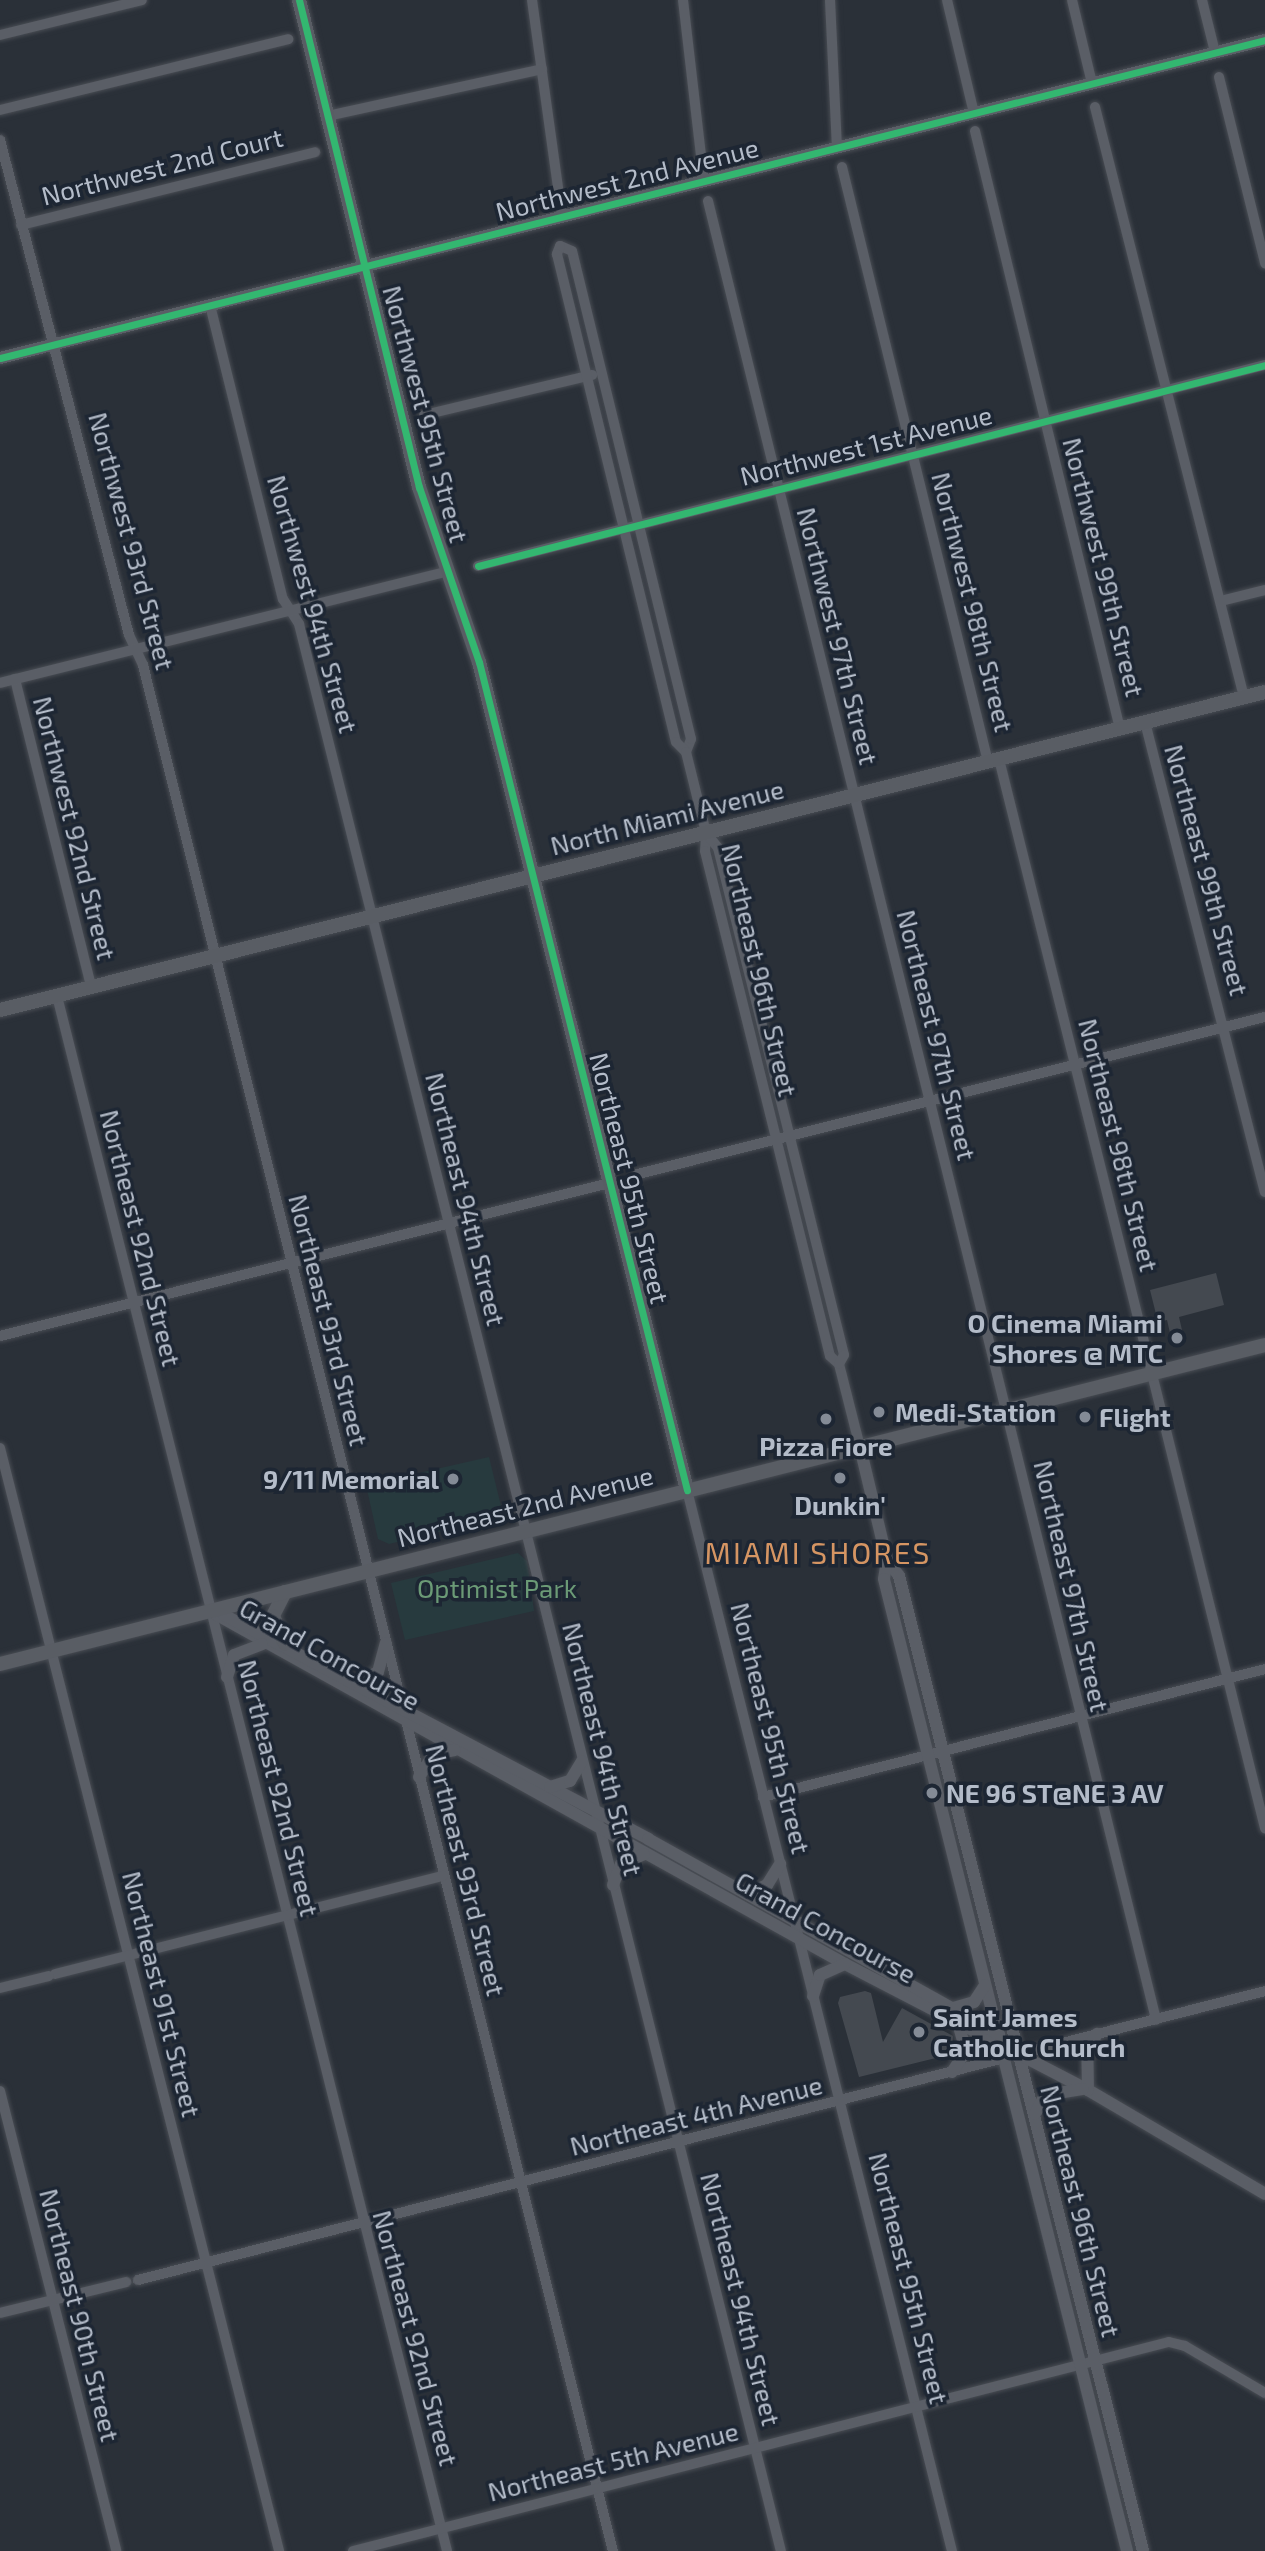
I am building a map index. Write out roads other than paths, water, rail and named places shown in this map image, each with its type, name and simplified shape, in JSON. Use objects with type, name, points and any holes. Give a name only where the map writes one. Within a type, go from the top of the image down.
[{"type":"main road","name":"Northwest 95th Street","points":[[299,0],[419,487],[474,645],[533,876]]},
{"type":"main road","name":"North Miami Avenue","points":[[0,1010],[1265,692]]},
{"type":"main road","name":"Northeast 95th Street","points":[[533,876],[687,1490]]},
{"type":"main road","name":"Northeast 2nd Avenue","points":[[0,1664],[1265,1345]]},
{"type":"main road","points":[[285,1592],[273,1622],[285,1644]]},
{"type":"street","points":[[0,35],[142,0]]},
{"type":"street","points":[[532,0],[562,216]]},
{"type":"street","points":[[683,0],[704,181]]},
{"type":"street","points":[[830,0],[837,147]]},
{"type":"street","points":[[947,0],[974,113]]},
{"type":"street","points":[[1072,0],[1093,83]]},
{"type":"street","points":[[1202,0],[1214,52]]},
{"type":"street","points":[[0,110],[288,39]]},
{"type":"street","name":"Northwest 2nd Avenue","points":[[0,358],[1265,40]]},
{"type":"street","points":[[327,116],[542,69]]},
{"type":"street","points":[[1219,76],[1265,263]]},
{"type":"street","points":[[1095,107],[1222,601],[1244,698]]},
{"type":"street","name":"Northwest 99th Street","points":[[975,131],[1120,729]]},
{"type":"street","name":"Northwest 93rd Street","points":[[0,140],[136,649],[214,956]]},
{"type":"street","name":"Northwest 2nd Court","points":[[21,225],[315,152]]},
{"type":"street","name":"Northwest 98th Street","points":[[842,167],[994,760]]},
{"type":"street","name":"Northwest 97th Street","points":[[708,201],[853,796]]},
{"type":"street","points":[[686,752],[691,739],[572,251],[560,246],[557,254],[676,742],[686,752],[706,833]]},
{"type":"street","name":"Northwest 94th Street","points":[[210,305],[291,610],[299,624],[373,916]]},
{"type":"street","name":"Northwest 1st Avenue","points":[[478,566],[1265,365]]},
{"type":"street","points":[[424,415],[601,373]]},
{"type":"street","points":[[0,683],[448,571]]},
{"type":"street","points":[[1222,601],[1265,590]]},
{"type":"street","name":"Northwest 92nd Street","points":[[15,679],[91,987]]},
{"type":"street","name":"Northeast 99th Street","points":[[1145,722],[1265,1192]]},
{"type":"street","name":"Northeast 98th Street","points":[[994,760],[1076,1064],[1265,1828]]},
{"type":"street","name":"Northeast 97th Street","points":[[853,796],[931,1102],[1156,2020]]},
{"type":"street","name":"Northeast 96th Street","points":[[706,833],[718,848],[844,1355],[839,1364]]},
{"type":"street","name":"Northeast 96th Street","points":[[706,833],[705,851],[830,1356],[839,1364],[860,1447],[887,1560],[884,1579],[1127,2551]]},
{"type":"street","name":"Northeast 94th Street","points":[[373,916],[781,2551]]},
{"type":"street","name":"Northeast 93rd Street","points":[[214,956],[613,2551]]},
{"type":"street","name":"Northeast 92nd Street","points":[[57,996],[362,2222],[447,2551]]},
{"type":"street","points":[[638,1174],[1265,1017]]},
{"type":"street","points":[[0,1336],[609,1182]]},
{"type":"street","name":"Northeast 91st Street","points":[[0,1448],[279,2551]]},
{"type":"street","name":"Northeast 95th Street","points":[[687,1490],[952,2551]]},
{"type":"street","name":"Northeast 96th Street","points":[[887,1560],[899,1576],[1143,2551]]},
{"type":"street","name":"Grand Concourse","points":[[210,1611],[262,1644],[959,2026],[1002,2053],[1019,2054]]},
{"type":"street","name":"Grand Concourse","points":[[210,1611],[285,1644],[997,2032],[1019,2054],[1088,2090],[1265,2194]]},
{"type":"street","points":[[356,1682],[377,1672],[386,1643]]},
{"type":"street","points":[[227,1677],[234,1655],[262,1644]]},
{"type":"street","points":[[763,1797],[1265,1669]]},
{"type":"street","points":[[419,1777],[434,1754],[455,1750]]},
{"type":"street","points":[[549,1787],[570,1781],[582,1761]]},
{"type":"street","points":[[613,1885],[621,1864],[644,1854]]},
{"type":"street","points":[[747,1894],[767,1885],[780,1864]]},
{"type":"street","points":[[0,1988],[443,1876]]},
{"type":"street","points":[[813,1996],[820,1975],[845,1964]]},
{"type":"street","points":[[953,2008],[974,2003],[985,1985]]},
{"type":"street","points":[[1019,2054],[1265,1991]]},
{"type":"street","points":[[952,2072],[966,2051],[959,2026]]},
{"type":"street","points":[[1035,2118],[1045,2095],[1088,2090],[1087,2051],[1097,2034]]},
{"type":"street","name":"Northeast 4th Avenue","points":[[138,2280],[952,2072],[1002,2053]]},
{"type":"street","name":"Northeast 90th Street","points":[[0,2091],[116,2551]]},
{"type":"street","points":[[0,2313],[125,2282]]},
{"type":"street","name":"Northeast 5th Avenue","points":[[353,2551],[1169,2342],[1185,2346],[1265,2393]]},
{"type":"place","name":"O Cinema Miami Shores @ MTC","points":[[1177,1338]]},
{"type":"place","name":"Medi-Station","points":[[879,1412]]},
{"type":"place","name":"Flight","points":[[1085,1417]]},
{"type":"place","name":"Pizza Fiore","points":[[826,1419]]},
{"type":"place","name":"Dunkin'","points":[[840,1478]]},
{"type":"place","name":"9/11 Memorial","points":[[453,1479]]},
{"type":"place","name":"NE 96 ST@NE 3 AV","points":[[932,1793]]},
{"type":"place","name":"Saint James Catholic Church","points":[[919,2032]]},
{"type":"district","name":"MIAMI SHORES","points":[[818,1552]]},
{"type":"park label","name":"Optimist Park","points":[[497,1588]]}]
